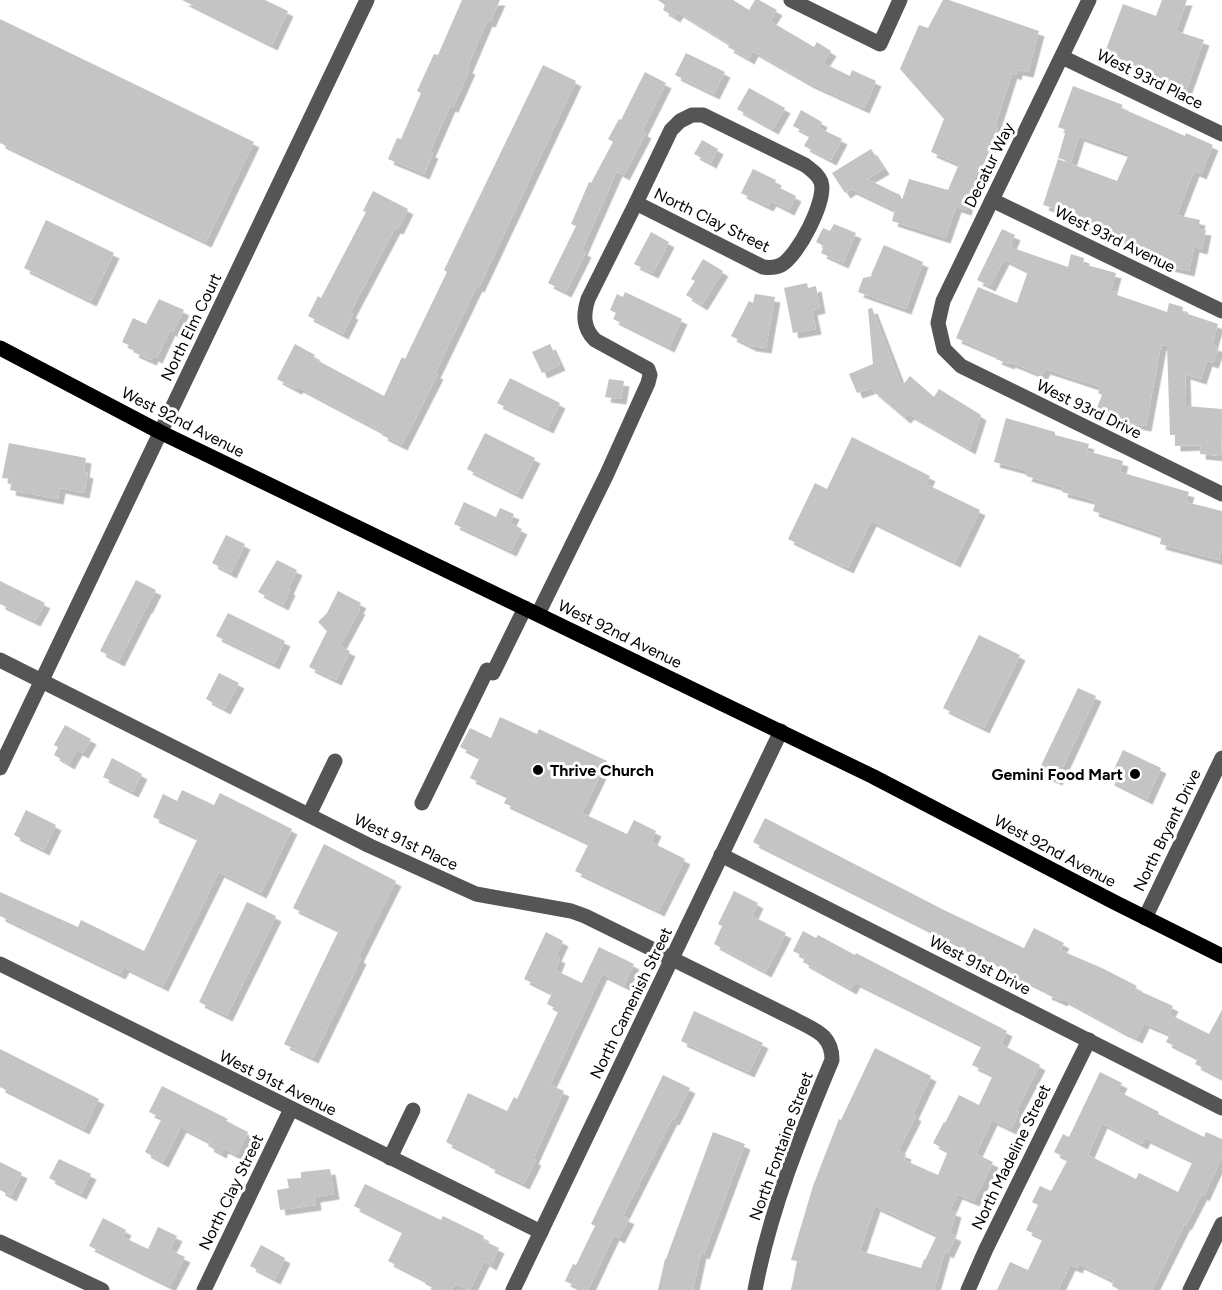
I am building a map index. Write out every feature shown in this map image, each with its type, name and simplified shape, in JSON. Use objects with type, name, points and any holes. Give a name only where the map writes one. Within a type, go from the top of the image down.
[{"type":"main road","name":"West 92nd Avenue","points":[[0,348],[160,432],[902,791],[1222,956]]},
{"type":"street","name":"North Elm Court","points":[[0,768],[367,0]]},
{"type":"street","points":[[791,0],[880,44],[900,0]]},
{"type":"street","name":"Decatur Way","points":[[944,349],[938,323],[942,302],[1089,0]]},
{"type":"street","name":"West 93rd Place","points":[[1062,57],[1222,134]]},
{"type":"street","name":"North Clay Street","points":[[531,611],[606,476],[648,383],[650,375],[648,369],[595,340],[588,333],[585,309],[671,130],[680,120],[692,115],[703,115],[805,165],[819,178],[822,190],[819,206],[792,256],[772,268],[763,267],[636,203]]},
{"type":"street","name":"West 93rd Avenue","points":[[992,200],[1222,310]]},
{"type":"street","name":"West 93rd Drive","points":[[944,349],[961,366],[1222,494]]},
{"type":"street","points":[[422,803],[490,672],[531,611]]},
{"type":"street","name":"West 91st Place","points":[[0,660],[386,854],[476,894],[572,911],[807,1026]]},
{"type":"street","name":"North Camenish Street","points":[[513,1290],[781,731]]},
{"type":"street","name":"North Bryant Drive","points":[[1145,918],[1222,758]]},
{"type":"street","points":[[309,815],[335,761]]},
{"type":"street","name":"West 91st Drive","points":[[721,855],[1222,1108]]},
{"type":"street","name":"West 91st Avenue","points":[[0,964],[541,1232]]},
{"type":"street","name":"North Fontaine Street","points":[[755,1290],[771,1222],[806,1121],[832,1060],[832,1050],[828,1040],[807,1026]]},
{"type":"street","name":"North Madeline Street","points":[[969,1290],[986,1249],[1089,1040]]},
{"type":"street","name":"North Clay Street","points":[[204,1290],[291,1109]]},
{"type":"street","points":[[390,1158],[413,1110]]},
{"type":"street","points":[[1190,1290],[1222,1224]]},
{"type":"street","points":[[0,1242],[102,1290]]},
{"type":"building","points":[[182,0],[265,0],[288,11],[272,45]]},
{"type":"building","points":[[462,0],[500,0],[490,22],[487,21],[467,68],[470,69],[453,107],[450,106],[430,152],[433,153],[424,174],[388,159],[397,138],[401,139],[421,93],[417,91],[434,54],[438,55]]},
{"type":"building","points":[[658,0],[733,0],[749,10],[755,0],[759,0],[777,10],[770,21],[814,47],[817,42],[831,51],[823,63],[850,76],[852,70],[876,81],[864,108],[809,83],[753,51],[749,59],[728,47],[730,44],[678,12],[675,17],[663,10],[665,5]]},
{"type":"building","points":[[943,0],[949,0],[1039,31],[1028,72],[1017,70],[1016,75],[1012,73],[995,126],[998,127],[980,173],[977,171],[966,210],[956,207],[945,238],[892,221],[895,210],[851,189],[845,193],[832,173],[871,149],[884,169],[867,179],[900,195],[902,200],[909,179],[948,190],[959,164],[931,152],[944,119],[900,69],[919,25],[928,28]]},
{"type":"building","points":[[1162,0],[1187,0],[1176,31],[1204,40],[1185,93],[1161,84],[1163,80],[1139,74],[1141,69],[1104,55],[1123,4],[1156,16]]},
{"type":"building","points":[[0,19],[254,142],[206,242],[0,143]]},
{"type":"building","points":[[686,53],[725,72],[714,94],[675,75]]},
{"type":"building","points":[[543,65],[576,81],[479,287],[477,286],[435,373],[438,374],[402,445],[382,435],[383,432],[298,387],[296,389],[277,379],[295,344],[315,355],[313,358],[384,396],[402,357],[405,359],[447,272],[444,270]]},
{"type":"building","points":[[645,72],[666,83],[642,131],[646,133],[624,175],[617,171],[582,250],[586,252],[566,292],[548,283],[576,226],[571,224],[589,182],[591,183],[613,142],[608,139],[619,119],[621,120]]},
{"type":"building","points":[[1073,86],[1123,105],[1121,108],[1185,136],[1186,133],[1213,145],[1201,174],[1194,171],[1177,215],[1200,220],[1198,229],[1206,230],[1202,249],[1194,247],[1189,271],[1141,257],[1143,252],[1108,239],[1109,236],[1073,222],[1076,215],[1043,205],[1058,159],[1117,181],[1129,154],[1079,136],[1071,162],[1058,158],[1066,130],[1058,127]]},
{"type":"building","points":[[749,88],[785,108],[773,129],[737,109]]},
{"type":"building","points":[[801,110],[822,122],[819,128],[842,139],[831,160],[804,146],[810,135],[793,126]]},
{"type":"building","points":[[702,140],[718,149],[711,163],[694,154]]},
{"type":"building","points":[[753,169],[776,180],[774,185],[796,196],[789,210],[771,201],[768,206],[741,193]]},
{"type":"building","points":[[373,191],[408,209],[398,229],[395,228],[350,313],[353,314],[343,334],[308,316],[318,296],[321,298],[366,212],[363,211]]},
{"type":"building","points":[[46,220],[114,253],[91,301],[24,268]]},
{"type":"building","points":[[834,224],[856,233],[843,263],[821,253],[824,246],[816,242],[823,228],[830,231]]},
{"type":"building","points":[[1002,229],[1015,235],[1010,247],[1068,267],[1071,254],[1084,258],[1083,264],[1116,273],[1111,291],[1117,292],[1117,295],[1167,312],[1169,303],[1183,307],[1182,312],[1218,324],[1212,345],[1219,347],[1213,363],[1207,361],[1201,379],[1185,374],[1186,406],[1222,409],[1221,456],[1200,454],[1201,445],[1175,446],[1175,435],[1170,435],[1167,346],[1161,345],[1146,426],[1130,423],[1096,410],[1102,395],[1098,393],[1100,387],[1045,369],[1042,375],[1010,362],[1009,364],[996,359],[998,356],[956,338],[978,287],[1017,303],[1028,271],[1004,259],[990,286],[977,280]]},
{"type":"building","points":[[651,232],[669,242],[653,273],[634,264]]},
{"type":"building","points":[[884,245],[923,262],[906,309],[858,292],[863,278],[872,276]]},
{"type":"building","points":[[703,259],[723,271],[702,305],[686,295],[695,281],[691,279]]},
{"type":"building","points":[[807,283],[808,288],[816,286],[820,308],[812,310],[816,329],[793,333],[784,288]]},
{"type":"building","points":[[625,292],[682,319],[669,347],[613,319],[616,313],[610,310],[617,294],[623,297]]},
{"type":"building","points":[[755,294],[775,297],[766,348],[751,346],[731,336],[749,301],[753,303]]},
{"type":"building","points":[[159,299],[184,310],[173,332],[170,330],[157,358],[153,356],[151,360],[133,352],[135,348],[122,342],[133,318],[146,324]]},
{"type":"building","points":[[872,308],[902,386],[910,376],[934,397],[939,389],[981,415],[970,449],[909,414],[905,418],[872,388],[857,393],[849,374],[873,364],[868,309]]},
{"type":"building","points":[[550,344],[560,365],[542,373],[532,352]]},
{"type":"building","points":[[510,378],[560,403],[548,428],[497,403]]},
{"type":"building","points":[[609,379],[624,381],[621,399],[605,397]]},
{"type":"building","points":[[1006,418],[1089,444],[1087,451],[1123,461],[1120,472],[1189,492],[1186,502],[1222,511],[1222,545],[1219,560],[1160,544],[1162,535],[1093,511],[1096,501],[1062,492],[1063,487],[1026,476],[1028,471],[994,462]]},
{"type":"building","points":[[485,433],[535,458],[517,494],[467,469]]},
{"type":"building","points":[[852,437],[930,476],[926,484],[980,510],[955,562],[871,521],[848,568],[788,539],[815,483],[827,489]]},
{"type":"building","points":[[9,443],[86,458],[84,472],[88,473],[84,493],[60,488],[58,499],[10,490],[12,479],[2,478]]},
{"type":"building","points":[[464,502],[496,517],[500,508],[514,514],[510,523],[522,529],[511,551],[454,524]]},
{"type":"building","points":[[226,535],[245,544],[231,573],[212,563]]},
{"type":"building","points":[[277,560],[297,570],[283,605],[258,592]]},
{"type":"building","points":[[136,580],[156,590],[119,661],[100,651]]},
{"type":"building","points":[[0,581],[45,603],[35,621],[0,604]]},
{"type":"building","points":[[338,591],[361,603],[340,646],[350,651],[336,680],[309,667],[327,631],[318,622],[327,613]]},
{"type":"building","points":[[228,613],[285,641],[274,664],[216,636]]},
{"type":"building","points":[[979,635],[1020,655],[984,728],[943,708]]},
{"type":"building","points":[[219,673],[239,683],[225,709],[206,699]]},
{"type":"building","points":[[1078,688],[1096,696],[1057,780],[1038,772]]},
{"type":"building","name":"Thrive Church","points":[[500,717],[537,734],[539,729],[607,761],[582,813],[627,834],[634,820],[656,831],[651,842],[685,859],[659,911],[575,871],[589,843],[504,803],[508,796],[470,778],[480,757],[460,747],[470,728],[491,738]]},
{"type":"building","points":[[65,725],[91,739],[83,753],[77,750],[69,764],[54,755],[58,747],[54,745]]},
{"type":"building","name":"Gemini Food Mart","points":[[1123,750],[1161,768],[1147,799],[1109,780]]},
{"type":"building","points":[[112,758],[142,774],[133,792],[103,777]]},
{"type":"building","points":[[182,790],[214,805],[220,793],[292,829],[261,893],[219,872],[163,986],[124,967],[120,974],[0,916],[0,892],[78,927],[81,920],[144,951],[198,838],[153,817],[163,794],[177,801]]},
{"type":"building","points":[[26,810],[56,825],[44,850],[14,835]]},
{"type":"building","points":[[765,818],[944,910],[1024,948],[1034,928],[1064,943],[1060,950],[1104,969],[1137,986],[1135,989],[1173,1006],[1169,1014],[1209,1034],[1222,1010],[1222,1078],[1195,1064],[1198,1058],[1166,1042],[1170,1034],[1144,1023],[1137,1038],[1063,999],[1062,1001],[1046,994],[1047,991],[1011,974],[1012,971],[753,842]]},
{"type":"building","points":[[324,844],[396,881],[358,957],[361,959],[313,1058],[284,1044],[339,930],[293,908]]},
{"type":"building","points":[[734,891],[758,903],[752,916],[786,933],[766,972],[714,944],[722,926],[718,924]]},
{"type":"building","points":[[247,902],[276,916],[227,1016],[199,1002]]},
{"type":"building","points":[[803,931],[816,938],[818,935],[1007,1031],[1001,1044],[1040,1065],[1016,1111],[1019,1112],[1011,1129],[992,1120],[976,1154],[993,1162],[974,1201],[957,1194],[950,1210],[956,1212],[950,1233],[956,1236],[948,1253],[945,1251],[934,1290],[791,1290],[797,1261],[791,1260],[813,1186],[839,1119],[841,1120],[875,1048],[931,1076],[913,1114],[916,1116],[898,1151],[906,1154],[904,1160],[938,1175],[948,1151],[933,1143],[944,1122],[959,1095],[979,1105],[993,1075],[972,1065],[982,1045],[855,982],[851,989],[803,962],[805,957],[793,951]],"holes":[[[875,1206],[937,1235],[921,1268],[860,1251]]]},
{"type":"building","points":[[546,932],[563,941],[556,956],[560,958],[555,970],[582,983],[599,947],[634,964],[624,985],[602,974],[550,1085],[564,1091],[524,1184],[446,1142],[468,1093],[507,1111],[514,1097],[517,1099],[559,1010],[547,1004],[552,993],[524,979]]},
{"type":"building","points":[[694,1011],[763,1043],[749,1072],[681,1041]]},
{"type":"building","points":[[0,1049],[99,1099],[84,1129],[0,1087]]},
{"type":"building","points":[[1100,1072],[1122,1083],[1118,1091],[1159,1112],[1158,1114],[1204,1137],[1206,1132],[1222,1139],[1222,1157],[1204,1196],[1202,1194],[1185,1224],[1152,1290],[1120,1290],[1112,1286],[1114,1281],[1079,1264],[1077,1268],[1070,1265],[1058,1290],[997,1290],[1010,1262],[1028,1270],[1043,1238],[1026,1230],[1038,1205],[1032,1202],[1040,1186],[1051,1191],[1068,1159],[1054,1152],[1063,1134],[1069,1137]],"holes":[[[1102,1123],[1142,1144],[1145,1138],[1193,1161],[1178,1192],[1139,1173],[1136,1179],[1088,1155]]]},
{"type":"building","points":[[663,1075],[690,1088],[623,1216],[629,1219],[619,1238],[614,1235],[588,1290],[584,1290],[565,1281],[573,1264],[576,1265],[595,1226],[591,1224]]},
{"type":"building","points":[[162,1086],[228,1119],[226,1121],[248,1132],[237,1155],[223,1148],[221,1153],[208,1146],[210,1142],[181,1127],[163,1162],[145,1152],[162,1118],[149,1112]]},
{"type":"building","points":[[713,1132],[745,1144],[704,1254],[701,1253],[693,1290],[658,1290],[665,1259]]},
{"type":"building","points":[[59,1159],[91,1174],[81,1194],[49,1178]]},
{"type":"building","points":[[0,1162],[22,1173],[11,1196],[0,1190]]},
{"type":"building","points":[[330,1169],[334,1194],[315,1197],[316,1205],[280,1210],[277,1190],[289,1188],[287,1179],[301,1178],[301,1172]]},
{"type":"building","points":[[365,1184],[441,1220],[443,1216],[484,1236],[482,1240],[499,1248],[491,1265],[484,1261],[470,1290],[455,1284],[452,1290],[437,1290],[425,1284],[427,1281],[388,1261],[403,1231],[354,1206]]},
{"type":"building","points":[[103,1218],[126,1230],[123,1237],[148,1249],[158,1227],[177,1236],[170,1250],[185,1257],[170,1286],[89,1246]]},
{"type":"building","points":[[261,1245],[285,1258],[275,1279],[250,1266]]},
{"type":"place","name":"Thrive Church","points":[[538,770]]},
{"type":"place","name":"Gemini Food Mart","points":[[1135,774]]}]
